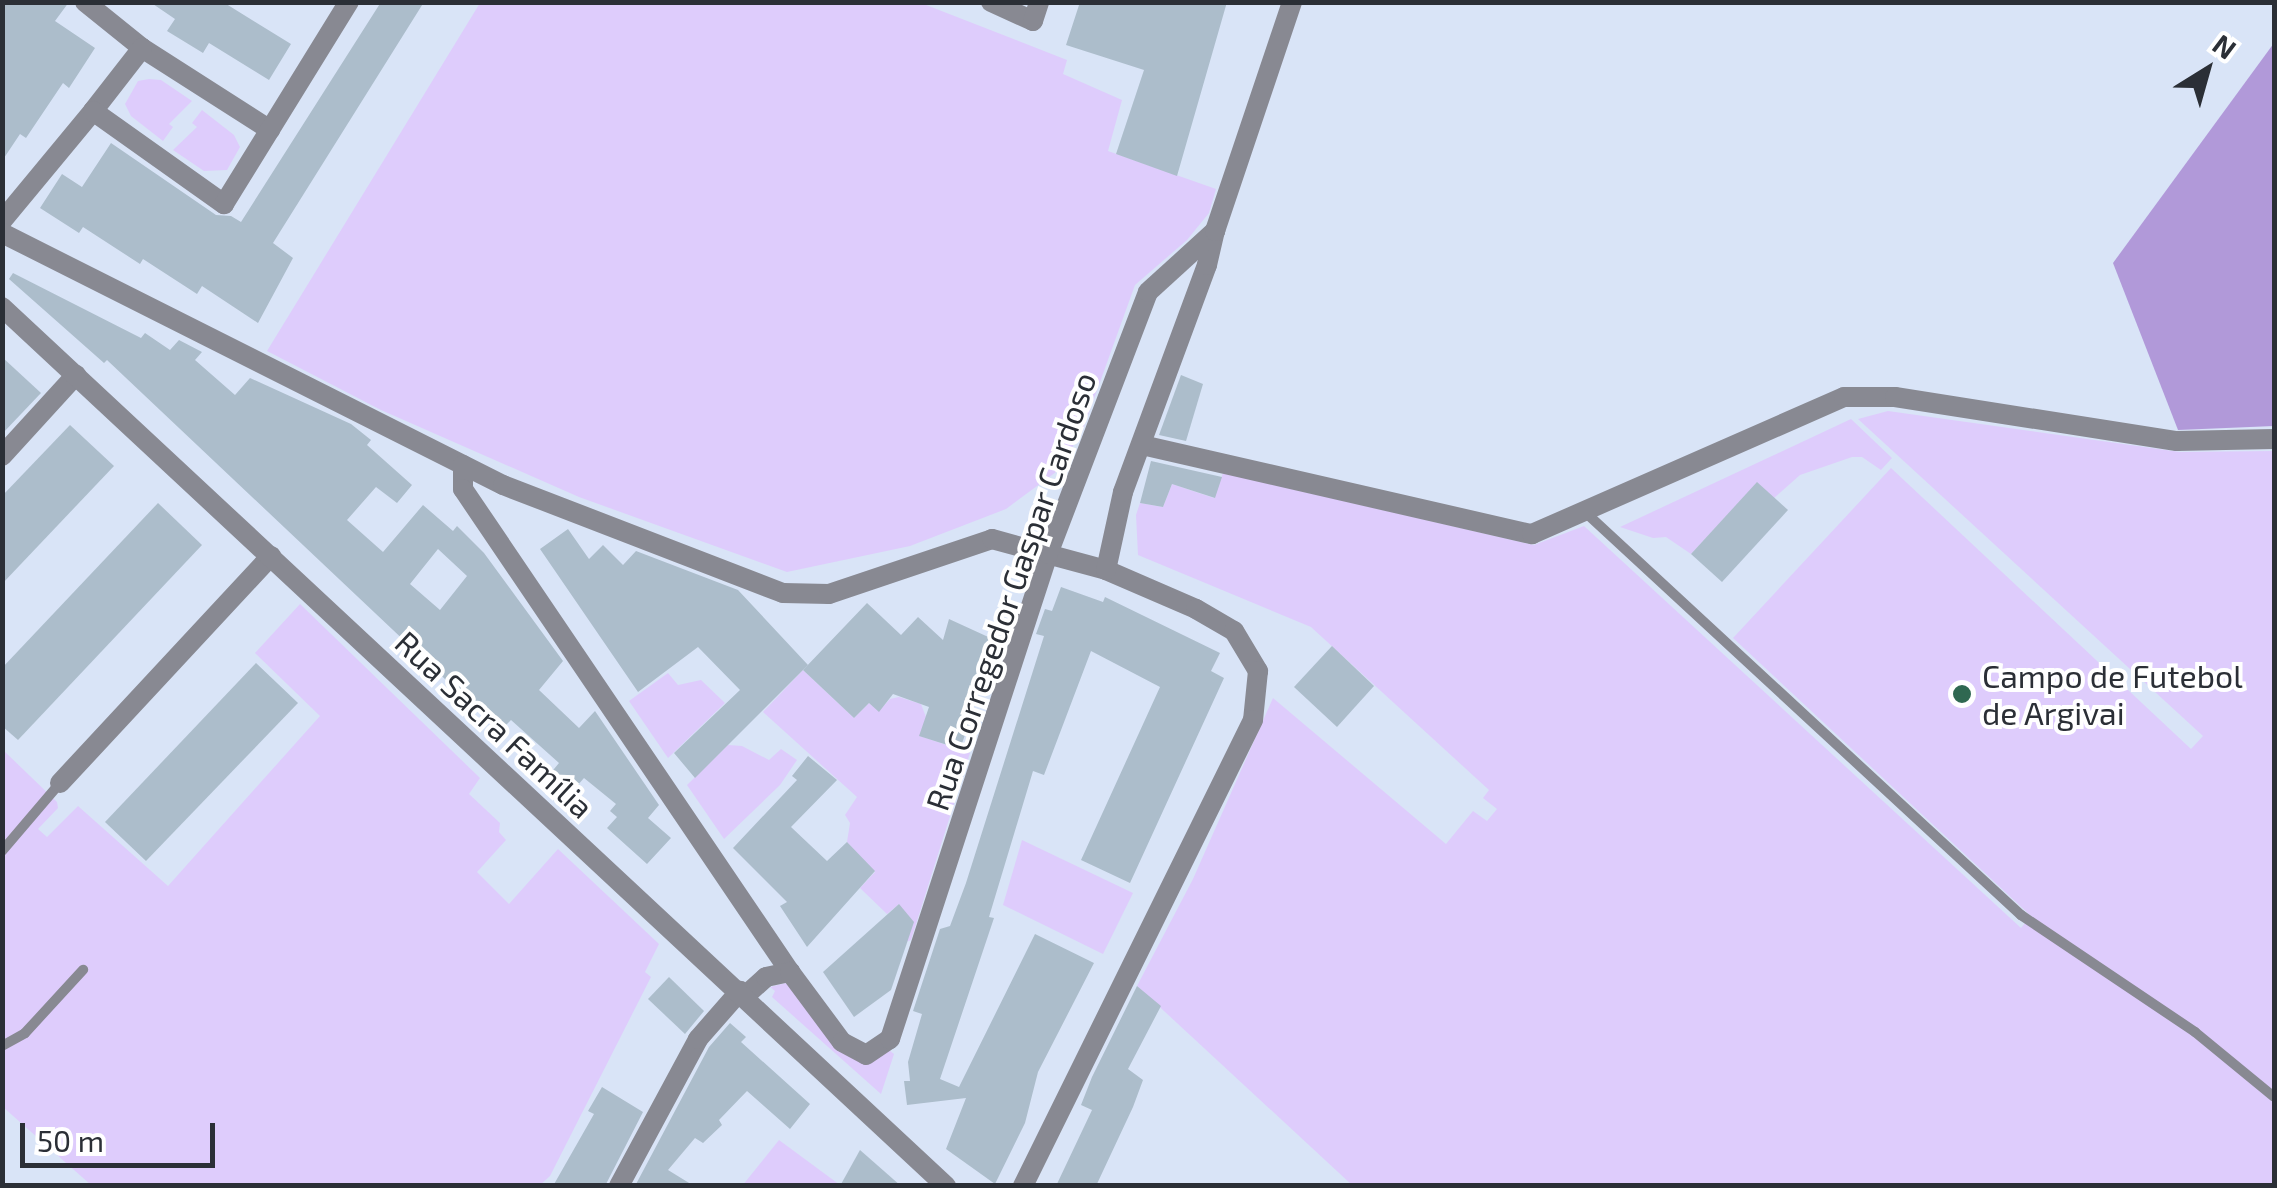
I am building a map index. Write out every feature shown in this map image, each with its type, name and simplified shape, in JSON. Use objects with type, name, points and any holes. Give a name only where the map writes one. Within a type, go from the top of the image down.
[{"type":"street","points":[[85,2],[142,48],[270,130]]},
{"type":"street","points":[[93,111],[224,204],[349,2]]},
{"type":"street","points":[[991,2],[1033,21],[1039,2]]},
{"type":"street","name":"Rua Corregedor Gaspar Cardoso","points":[[790,972],[842,1042],[866,1055],[890,1039],[1048,554],[1148,292],[1215,232],[1292,2]]},
{"type":"street","points":[[2,222],[142,48]]},
{"type":"street","points":[[1106,570],[1123,492],[1215,232]]},
{"type":"street","points":[[2,233],[463,465],[647,543],[783,593],[829,594],[992,539],[1106,570],[1196,609],[1234,632],[1258,671],[1253,720],[1023,1186]]},
{"type":"street","name":"Rua Sacra Família","points":[[2,307],[946,1186]]},
{"type":"street","points":[[2,456],[76,376]]},
{"type":"street","points":[[1142,444],[1532,534],[1844,397],[1895,397],[2177,442],[2274,439]]},
{"type":"street","points":[[463,465],[464,489],[790,972],[766,977],[742,994],[698,1039],[619,1186]]},
{"type":"street","points":[[60,782],[271,556]]},
{"type":"lane","points":[[1584,512],[2021,915],[2195,1032],[2274,1098]]},
{"type":"lane","points":[[2,851],[60,782]]},
{"type":"lane","points":[[2,1046],[25,1033],[83,970]]},
{"type":"shaded area","points":[[480,3],[921,3],[1067,60],[1063,74],[1122,100],[1108,151],[1216,189],[1209,213],[1187,240],[1135,285],[1082,432],[1056,472],[1006,509],[910,546],[787,572],[579,497],[381,410],[267,351]]},
{"type":"shaded area","points":[[2274,43],[2274,426],[2178,430],[2113,263]]},
{"type":"shaded area","points":[[161,80],[192,101],[169,124],[173,127],[163,141],[131,116],[125,104],[138,81]]},
{"type":"shaded area","points":[[202,110],[234,135],[240,147],[227,170],[204,171],[173,150],[197,127],[192,123]]},
{"type":"shaded area","points":[[1888,411],[2180,452],[2274,451],[2274,1185],[1352,1185],[1137,986],[1193,879],[1273,698],[1446,844],[1473,811],[1487,821],[1497,809],[1483,798],[1489,790],[1311,627],[1138,555],[1136,515],[1140,503],[1163,507],[1172,484],[1214,498],[1223,473],[1534,545],[1584,526],[2021,928],[2031,916],[1733,638],[1891,468],[2191,749],[2203,736],[1858,419]]},
{"type":"shaded area","points":[[1851,419],[1892,458],[1881,470],[1862,457],[1852,457],[1800,475],[1774,498],[1757,483],[1691,554],[1666,537],[1653,538],[1620,527]]},
{"type":"shaded area","points":[[300,604],[480,778],[469,794],[500,823],[499,832],[506,840],[477,872],[509,904],[558,849],[659,944],[645,972],[651,977],[550,1176],[539,1186],[91,1185],[3,1107],[2,749],[57,802],[58,808],[38,829],[47,837],[78,806],[168,886],[320,716],[255,653]]},
{"type":"shaded area","points":[[803,670],[854,718],[869,703],[879,711],[890,699],[899,697],[921,704],[926,717],[920,736],[970,753],[911,940],[901,944],[899,904],[887,914],[860,888],[875,872],[847,842],[850,823],[845,815],[857,797],[763,712]]},
{"type":"shaded area","points":[[668,673],[678,685],[701,680],[725,703],[668,758],[629,701]]},
{"type":"shaded area","points":[[728,745],[742,746],[769,760],[781,749],[797,760],[780,785],[724,839],[687,785]]},
{"type":"shaded area","points":[[1022,840],[1133,893],[1103,954],[1003,905]]},
{"type":"shaded area","points":[[786,983],[871,1062],[889,1050],[894,1054],[881,1094],[772,997],[775,991],[770,987]]},
{"type":"shaded area","points":[[779,1140],[840,1185],[742,1186]]},
{"type":"building","points":[[2,2],[69,2],[55,21],[95,48],[69,88],[63,83],[26,138],[20,134],[2,161]]},
{"type":"building","points":[[150,2],[223,2],[291,44],[269,80],[209,43],[203,53],[167,31],[175,19]]},
{"type":"building","points":[[381,2],[424,2],[273,243],[293,258],[258,323],[202,286],[197,294],[143,259],[140,264],[83,227],[79,233],[40,208],[62,174],[82,187],[111,143],[216,215],[231,216],[241,222]]},
{"type":"building","points":[[1080,2],[1227,2],[1177,176],[1116,154],[1144,70],[1066,45]]},
{"type":"building","points":[[13,273],[141,338],[145,333],[170,350],[179,340],[202,352],[195,360],[235,395],[250,378],[351,424],[371,440],[367,445],[412,485],[397,503],[376,487],[347,520],[383,552],[423,505],[453,531],[457,526],[484,553],[563,661],[539,690],[579,728],[595,711],[659,805],[648,818],[671,838],[647,864],[607,828],[617,817],[610,811],[616,804],[584,778],[570,794],[549,775],[559,763],[511,720],[500,731],[107,360],[104,363],[9,279]],"holes":[[[438,549],[467,576],[440,610],[410,584]]]},
{"type":"building","points":[[2,357],[41,393],[2,434]]},
{"type":"building","points":[[1181,375],[1203,384],[1186,441],[1159,435]]},
{"type":"building","points":[[70,425],[114,466],[2,584],[2,496]]},
{"type":"building","points":[[1151,461],[1222,477],[1215,498],[1172,484],[1163,507],[1140,503]]},
{"type":"building","points":[[1757,482],[1788,510],[1722,582],[1691,554]]},
{"type":"building","points":[[158,503],[202,545],[18,740],[2,726],[2,668]]},
{"type":"building","points":[[568,529],[589,559],[603,545],[623,565],[636,551],[738,590],[808,665],[695,778],[674,753],[740,690],[698,647],[638,692],[540,549]]},
{"type":"building","points":[[1061,587],[1103,602],[1105,597],[1220,653],[1211,671],[1224,678],[1130,883],[1081,860],[1160,687],[1091,651],[1044,775],[1033,771],[989,917],[994,918],[940,1079],[959,1087],[1035,934],[1094,963],[1038,1072],[1025,1123],[995,1184],[946,1149],[966,1098],[907,1105],[904,1081],[910,1081],[908,1062],[922,1014],[913,1011],[940,929],[950,926],[966,883],[1044,636],[1036,634],[1045,609],[1052,611]]},
{"type":"building","points":[[867,603],[901,635],[918,617],[943,640],[949,619],[997,641],[967,717],[971,718],[960,749],[919,736],[929,707],[893,694],[879,712],[869,703],[854,718],[803,670]]},
{"type":"building","points":[[1332,646],[1374,686],[1337,727],[1294,687]]},
{"type":"building","points":[[256,663],[298,703],[146,861],[105,822]]},
{"type":"building","points":[[808,756],[837,780],[791,827],[827,861],[847,842],[875,871],[807,947],[780,906],[787,902],[733,848],[797,780],[792,776]]},
{"type":"building","points":[[899,904],[914,922],[891,990],[854,1017],[823,972]]},
{"type":"building","points":[[669,977],[704,1011],[685,1034],[648,999]]},
{"type":"building","points":[[1137,986],[1161,1006],[1128,1069],[1143,1080],[1133,1107],[1096,1186],[1056,1186],[1092,1110],[1081,1105],[1092,1077]]},
{"type":"building","points":[[730,1023],[746,1037],[741,1042],[810,1104],[790,1129],[747,1091],[719,1120],[722,1125],[703,1143],[695,1138],[668,1170],[694,1186],[635,1186],[709,1047]]},
{"type":"building","points":[[602,1087],[643,1112],[605,1186],[553,1186],[594,1114],[588,1111]]},
{"type":"building","points":[[860,1150],[901,1186],[840,1186]]},
{"type":"place","name":"Campo de Futebol de Argivai","points":[[1962,694]]}]
